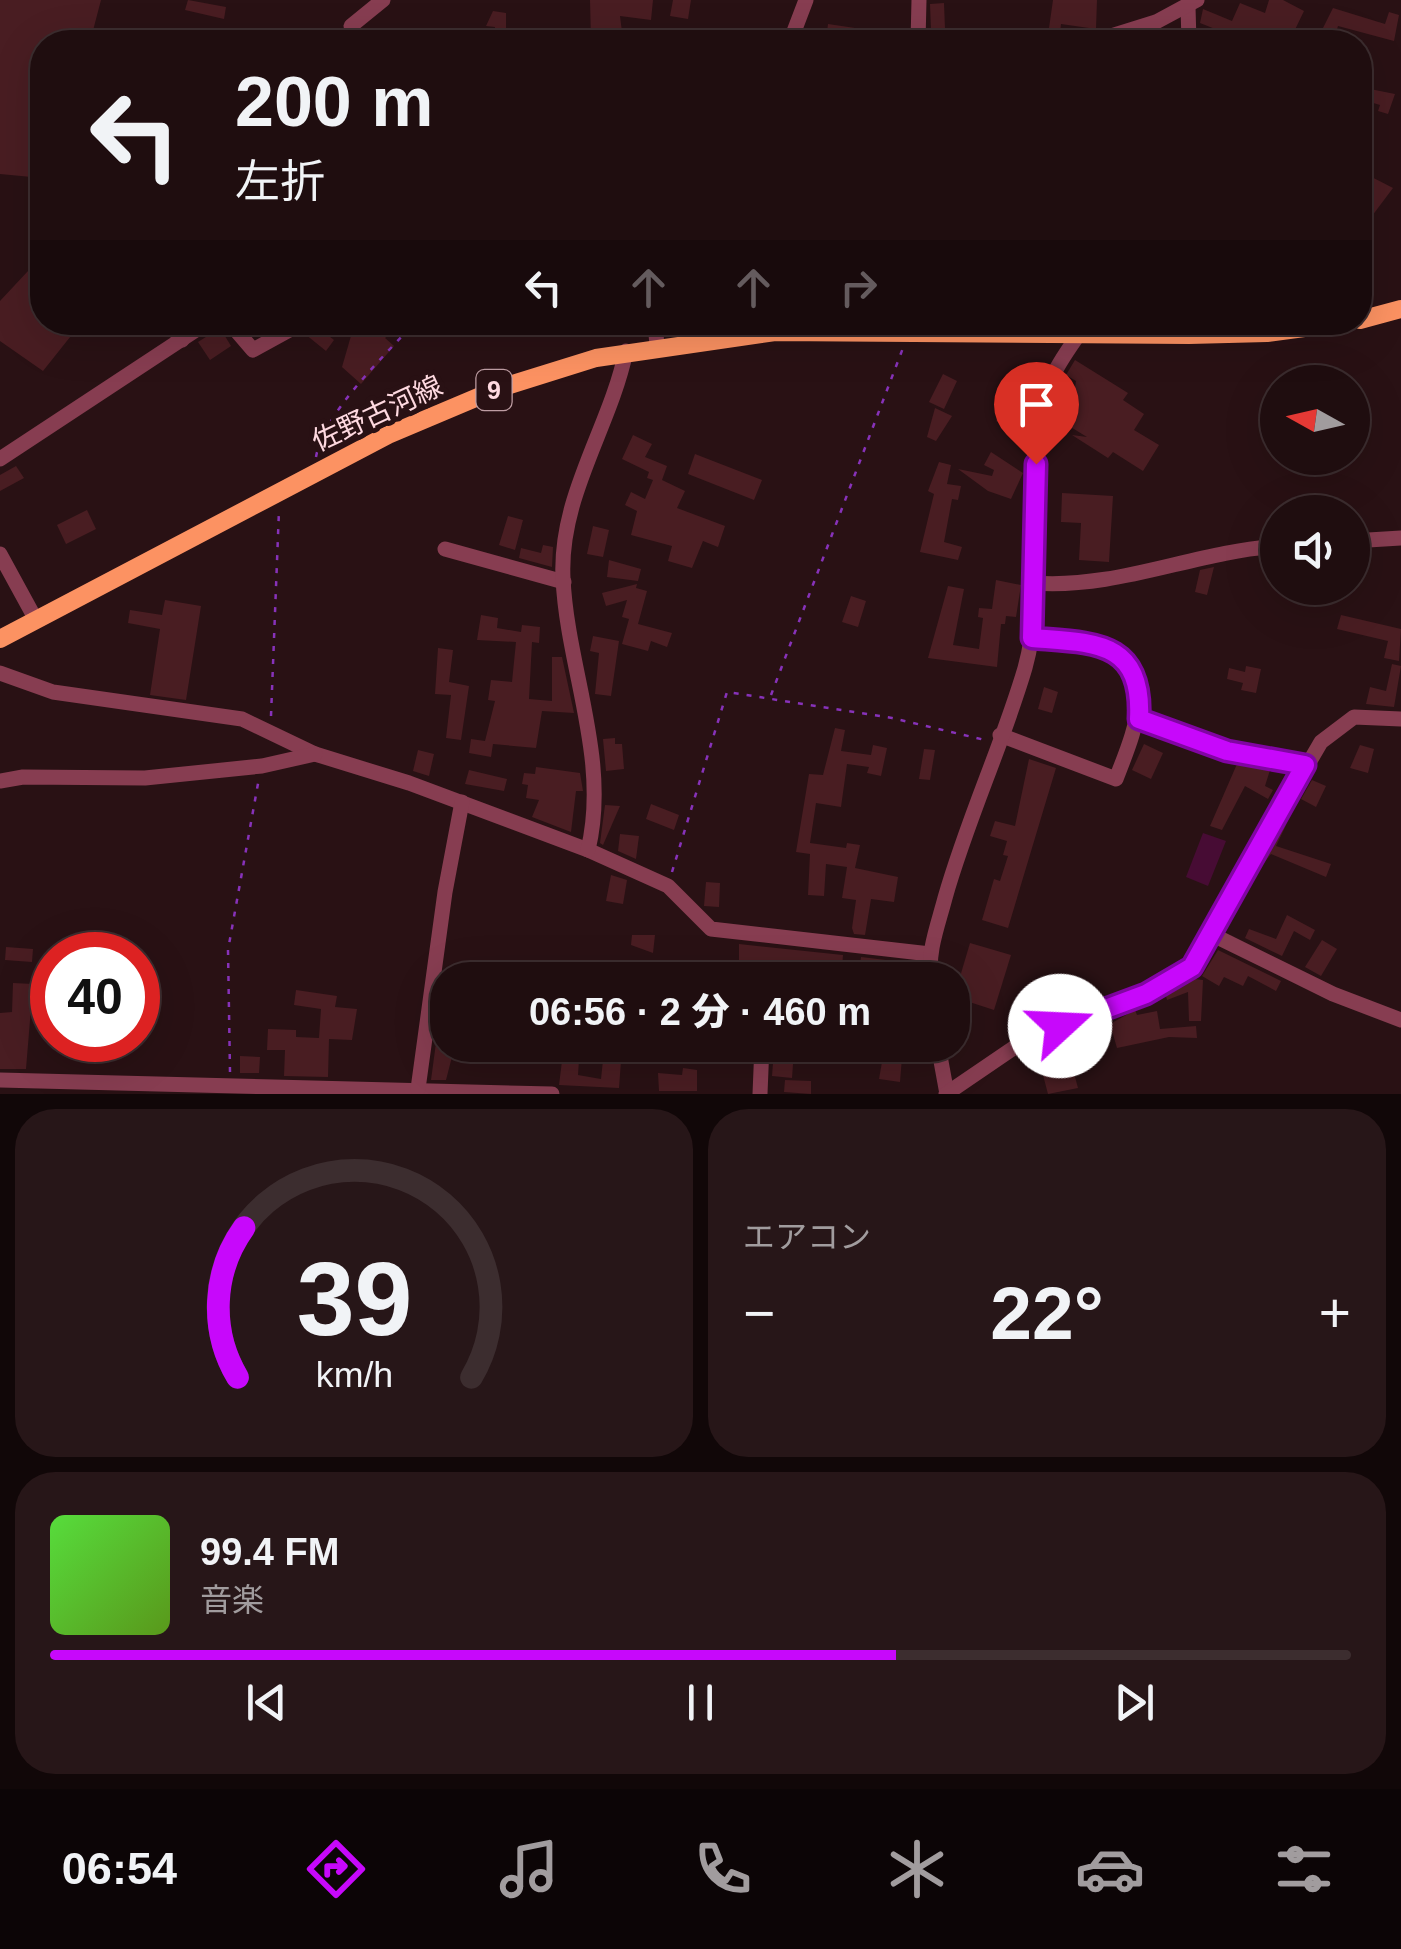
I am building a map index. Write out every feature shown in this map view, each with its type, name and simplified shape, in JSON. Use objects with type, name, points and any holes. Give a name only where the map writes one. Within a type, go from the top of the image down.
[{"type":"main road","points":[[1372,317],[1401,309]]},
{"type":"main road","name":"佐野古河線","points":[[0,639],[313,473],[470,399],[626,351],[749,335]]},
{"type":"street","points":[[351,26],[383,0]]},
{"type":"street","points":[[794,30],[804,0]]},
{"type":"street","points":[[918,30],[919,0]]},
{"type":"street","points":[[1123,30],[1193,3],[1190,30]]},
{"type":"street","points":[[178,335],[182,340]]},
{"type":"street","points":[[0,458],[189,335]]},
{"type":"street","points":[[241,335],[253,350],[280,335]]},
{"type":"street","points":[[656,335],[657,346]]},
{"type":"street","points":[[930,962],[964,831],[1032,638],[1036,464],[1043,407],[1051,380],[1080,335]]},
{"type":"street","points":[[588,850],[592,832],[592,751],[564,582],[574,497],[626,351]]},
{"type":"street","points":[[1370,541],[1401,538]]},
{"type":"street","points":[[445,549],[564,582]]},
{"type":"street","points":[[1034,583],[1102,583],[1189,559],[1260,549]]},
{"type":"street","points":[[0,554],[36,620]]},
{"type":"street","points":[[998,739],[1116,779],[1139,719],[1135,673],[1124,658],[1101,645],[1032,638]]},
{"type":"street","points":[[0,673],[53,692],[223,715],[270,730],[315,754],[462,802],[588,850],[668,886],[711,929],[930,954]]},
{"type":"street","points":[[941,1062],[946,1094],[1018,1045],[1179,978],[1192,967],[1305,765],[1327,735],[1347,720],[1370,714],[1401,718]]},
{"type":"street","points":[[1139,719],[1227,751],[1305,765]]},
{"type":"street","points":[[0,781],[41,776],[146,778],[262,766],[315,754]]},
{"type":"street","points":[[418,1088],[444,892],[462,802]]},
{"type":"street","points":[[1211,934],[1332,994],[1401,1020]]},
{"type":"street","points":[[760,1094],[761,1062]]},
{"type":"street","points":[[0,1080],[552,1094]]},
{"type":"path","points":[[313,473],[319,440],[366,376],[403,335]]},
{"type":"path","points":[[770,696],[896,373],[907,335]]},
{"type":"path","points":[[270,730],[278,624],[274,548],[280,491]]},
{"type":"path","points":[[668,886],[727,692],[770,696],[998,739]]},
{"type":"path","points":[[230,1084],[228,950],[262,766]]},
{"type":"shaded area","points":[[1203,833],[1226,841],[1208,886],[1186,877]]},
{"type":"building","points":[[0,0],[101,0],[93,30],[30,30],[30,177],[0,174]]},
{"type":"building","points":[[188,0],[226,7],[224,19],[185,10]]},
{"type":"building","points":[[590,0],[653,0],[651,20],[620,16],[622,30],[591,30]]},
{"type":"building","points":[[673,0],[691,0],[688,19],[670,16]]},
{"type":"building","points":[[1053,0],[1097,0],[1096,29],[1061,24],[1060,30],[1049,30]]},
{"type":"building","points":[[1269,0],[1283,0],[1304,11],[1295,30],[1218,30],[1200,23],[1203,9],[1232,21],[1240,3],[1265,13]]},
{"type":"building","points":[[944,3],[945,29],[931,30],[930,4]]},
{"type":"building","points":[[1333,8],[1385,24],[1389,12],[1399,15],[1394,41],[1372,35],[1372,30],[1338,26],[1337,30],[1322,30]]},
{"type":"building","points":[[493,11],[506,13],[506,30],[486,26]]},
{"type":"building","points":[[828,24],[855,28],[855,30],[827,30]]},
{"type":"building","points":[[1372,89],[1395,94],[1388,114],[1378,111],[1380,105],[1372,103]]},
{"type":"building","points":[[1372,177],[1393,188],[1372,216]]},
{"type":"building","points":[[30,269],[30,335],[72,335],[43,371],[0,341],[0,301]]},
{"type":"building","points":[[209,335],[224,335],[231,346],[210,360],[198,342]]},
{"type":"building","points":[[306,335],[328,335],[334,340],[326,351]]},
{"type":"building","points":[[351,335],[388,335],[385,338],[394,346],[361,384],[342,367]]},
{"type":"building","points":[[1075,360],[1128,393],[1123,400],[1144,414],[1134,430],[1159,445],[1143,471],[1113,452],[1108,458],[1072,435],[1087,437],[1056,418],[1075,387],[1076,381],[1066,375]]},
{"type":"building","points":[[943,374],[957,381],[944,409],[929,402]]},
{"type":"building","points":[[1010,396],[1027,406],[1013,430],[996,421]]},
{"type":"building","points":[[935,408],[952,416],[936,441],[927,437]]},
{"type":"building","points":[[633,435],[652,444],[645,457],[667,466],[662,480],[685,491],[677,508],[725,526],[718,547],[703,541],[692,568],[668,561],[672,546],[631,535],[637,511],[625,505],[631,492],[645,499],[653,480],[647,478],[649,472],[622,459]]},
{"type":"building","points":[[991,452],[1023,473],[1011,499],[988,491],[958,469],[992,476],[994,470],[984,465]]},
{"type":"building","points":[[695,454],[762,480],[754,500],[688,474]]},
{"type":"building","points":[[939,462],[951,465],[947,484],[961,486],[958,500],[952,499],[944,542],[962,547],[958,560],[920,552],[934,494],[928,491]]},
{"type":"building","points":[[16,466],[24,478],[0,491],[0,475]]},
{"type":"building","points":[[1062,493],[1113,496],[1109,562],[1079,560],[1081,523],[1061,522]]},
{"type":"building","points":[[87,510],[96,529],[66,544],[57,525]]},
{"type":"building","points":[[508,516],[523,520],[515,550],[499,545]]},
{"type":"building","points":[[593,526],[609,530],[603,557],[587,554]]},
{"type":"building","points":[[543,545],[553,547],[552,567],[519,558],[521,548],[541,553]]},
{"type":"building","points":[[609,560],[641,569],[638,581],[607,577]]},
{"type":"building","points":[[1214,567],[1207,595],[1195,592],[1200,570]]},
{"type":"building","points":[[996,580],[1021,585],[1016,617],[1006,616],[1005,624],[1001,624],[997,667],[928,658],[948,586],[964,589],[953,645],[979,649],[983,618],[978,617],[979,608],[992,609]]},
{"type":"building","points":[[637,584],[636,588],[647,591],[638,624],[672,633],[667,647],[651,641],[648,651],[622,644],[629,619],[622,617],[627,600],[606,606],[602,593]]},
{"type":"building","points":[[851,596],[866,601],[858,627],[842,622]]},
{"type":"building","points":[[165,600],[201,606],[186,700],[150,695],[160,629],[128,623],[130,610],[162,615]]},
{"type":"building","points":[[481,615],[498,618],[497,628],[521,632],[522,625],[540,627],[539,643],[532,642],[529,699],[552,701],[552,657],[562,657],[574,713],[542,711],[536,748],[493,744],[491,757],[469,753],[471,739],[485,741],[495,701],[488,700],[491,680],[512,682],[516,642],[477,640]]},
{"type":"building","points":[[1341,615],[1401,629],[1399,661],[1384,658],[1388,641],[1337,629]]},
{"type":"building","points":[[593,636],[619,641],[611,696],[595,694],[599,653],[590,651]]},
{"type":"building","points":[[438,648],[453,650],[449,682],[469,686],[461,740],[446,738],[451,695],[435,694]]},
{"type":"building","points":[[1392,664],[1401,666],[1394,707],[1366,704],[1370,687],[1386,691]]},
{"type":"building","points":[[1246,666],[1261,669],[1256,693],[1241,690],[1243,683],[1227,679],[1229,668],[1245,672]]},
{"type":"building","points":[[1044,687],[1058,692],[1052,713],[1038,709]]},
{"type":"building","points":[[835,728],[845,730],[841,751],[871,755],[873,745],[887,748],[881,776],[867,773],[869,767],[847,764],[841,807],[816,803],[810,843],[846,848],[847,843],[860,845],[855,868],[898,877],[894,902],[871,899],[865,935],[854,934],[852,928],[856,900],[842,898],[847,867],[826,864],[824,896],[808,895],[810,854],[796,852],[809,774],[823,775]]},
{"type":"building","points":[[615,738],[615,744],[622,744],[624,769],[606,771],[603,739]]},
{"type":"building","points":[[1144,744],[1163,753],[1151,779],[1132,770]]},
{"type":"building","points":[[1360,745],[1374,749],[1368,773],[1350,768]]},
{"type":"building","points":[[924,749],[935,750],[930,780],[919,779]]},
{"type":"building","points":[[418,750],[434,754],[429,776],[413,771]]},
{"type":"building","points":[[1029,759],[1056,768],[1008,928],[982,920],[994,879],[1000,881],[1008,856],[1003,855],[1007,841],[990,836],[995,821],[1015,826]]},
{"type":"building","points":[[1237,764],[1270,770],[1265,786],[1273,790],[1268,799],[1245,786],[1222,830],[1210,826]]},
{"type":"building","points":[[536,767],[580,773],[583,791],[576,791],[571,832],[532,817],[539,800],[526,798],[528,785],[522,784],[524,773],[535,774]]},
{"type":"building","points":[[469,770],[507,779],[504,791],[465,784]]},
{"type":"building","points":[[1312,780],[1326,786],[1316,807],[1301,799]]},
{"type":"building","points":[[651,804],[679,815],[674,830],[646,819]]},
{"type":"building","points":[[605,805],[620,806],[603,845],[600,843]]},
{"type":"building","points":[[1288,821],[1276,846],[1331,864],[1326,877],[1271,854],[1263,864]]},
{"type":"building","points":[[620,834],[639,836],[636,859],[618,851]]},
{"type":"building","points":[[611,875],[627,880],[623,904],[606,901]]},
{"type":"building","points":[[706,882],[720,883],[719,907],[704,906]]},
{"type":"building","points":[[1287,915],[1315,930],[1310,940],[1294,931],[1282,956],[1245,938],[1249,929],[1276,939]]},
{"type":"building","points":[[632,935],[655,935],[653,953],[631,945]]},
{"type":"building","points":[[1322,940],[1337,949],[1321,976],[1305,967]]},
{"type":"building","points":[[970,943],[1011,955],[994,1010],[970,1002],[970,962],[964,962]]},
{"type":"building","points":[[739,944],[843,955],[842,962],[739,962]]},
{"type":"building","points":[[6,947],[30,949],[30,962],[5,960]]},
{"type":"building","points":[[1218,950],[1281,981],[1276,991],[1248,976],[1243,986],[1224,977],[1219,986],[1202,976]]},
{"type":"building","points":[[861,957],[902,962],[860,962]]},
{"type":"building","points":[[1195,979],[1203,980],[1201,1021],[1189,1021],[1188,992],[1167,1000],[1166,996]]},
{"type":"building","points":[[13,983],[30,984],[26,1069],[0,1069],[0,1013],[12,1012]]},
{"type":"building","points":[[296,990],[337,996],[335,1007],[357,1009],[352,1040],[329,1039],[328,1077],[284,1076],[285,1050],[267,1050],[268,1029],[296,1030],[296,1037],[319,1038],[321,1009],[294,1005]]},
{"type":"building","points":[[1135,1010],[1137,1015],[1157,1011],[1160,1029],[1196,1026],[1197,1038],[1169,1037],[1117,1048],[1110,1024]]},
{"type":"building","points":[[1090,1030],[1097,1055],[1071,1062],[1078,1088],[1048,1094],[1038,1056],[1043,1055],[1041,1048],[1055,1043],[1057,1050],[1076,1045],[1074,1035]]},
{"type":"building","points":[[240,1056],[260,1057],[259,1073],[240,1073]]},
{"type":"building","points":[[433,1062],[451,1062],[446,1080],[431,1080]]},
{"type":"building","points":[[562,1062],[579,1062],[578,1075],[601,1079],[603,1062],[621,1062],[619,1088],[559,1085]]},
{"type":"building","points":[[773,1062],[793,1062],[792,1078],[772,1076]]},
{"type":"building","points":[[882,1062],[902,1062],[900,1082],[879,1079]]},
{"type":"building","points":[[683,1068],[697,1070],[697,1091],[659,1091],[658,1073],[682,1075]]},
{"type":"building","points":[[785,1080],[811,1081],[811,1094],[784,1092]]},
{"type":"route","points":[[1036,464],[1032,638],[1101,645],[1124,658],[1135,673],[1139,719],[1227,751],[1305,765],[1192,967],[1146,994],[1060,1026]]}]
